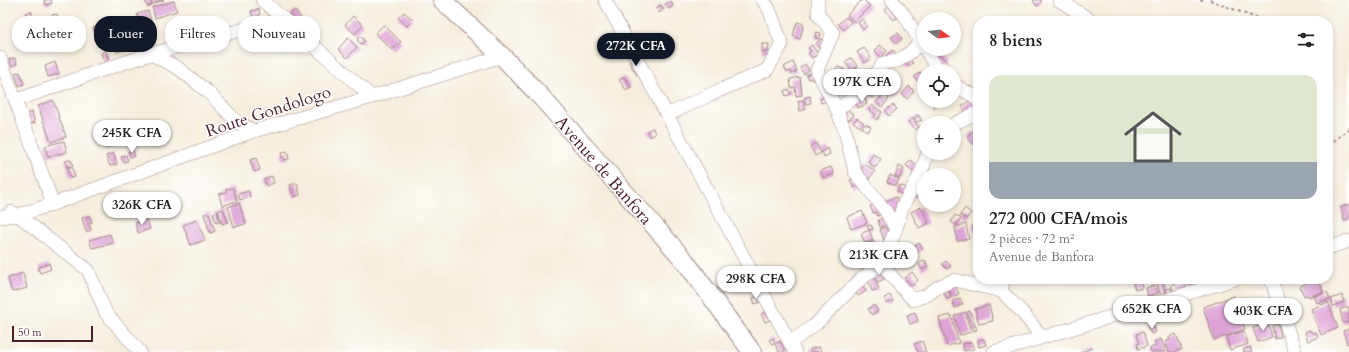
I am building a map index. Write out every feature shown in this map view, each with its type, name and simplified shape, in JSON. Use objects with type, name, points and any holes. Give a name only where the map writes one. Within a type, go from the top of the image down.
[{"type":"main road","name":"Avenue de Banfora","points":[[442,0],[502,56],[542,98],[685,261],[752,352]]},
{"type":"street","points":[[262,0],[280,16]]},
{"type":"street","points":[[605,0],[793,347],[861,279],[882,264],[896,229],[903,205],[920,175],[925,160]]},
{"type":"street","points":[[667,115],[767,70],[782,44],[769,9],[763,0]]},
{"type":"street","points":[[818,0],[818,14],[833,33],[818,70],[845,131],[855,172],[885,210],[896,229]]},
{"type":"street","points":[[892,0],[905,16],[917,36]]},
{"type":"street","points":[[1059,0],[1084,16]]},
{"type":"street","points":[[16,100],[104,68],[238,31]]},
{"type":"street","points":[[837,110],[863,90],[872,80],[882,63],[898,61],[912,50],[917,48]]},
{"type":"street","points":[[320,51],[372,97]]},
{"type":"street","points":[[151,54],[178,68],[208,92],[237,122],[254,131]]},
{"type":"street","name":"Route Gondologo","points":[[0,217],[18,215],[53,204],[254,131],[372,97],[502,56]]},
{"type":"street","points":[[0,58],[53,204]]},
{"type":"street","points":[[961,89],[973,95]]},
{"type":"street","points":[[961,120],[973,114]]},
{"type":"street","points":[[0,208],[18,215],[88,270],[106,314],[140,352]]},
{"type":"street","points":[[1333,246],[1349,241]]},
{"type":"street","points":[[882,264],[913,300],[927,295],[938,286],[954,280],[973,282]]},
{"type":"street","points":[[994,352],[1218,284]]},
{"type":"street","points":[[1273,284],[1295,352]]},
{"type":"street","points":[[1003,285],[1021,311],[1042,337]]},
{"type":"path","points":[[1210,0],[1251,16]]},
{"type":"path","points":[[1333,141],[1349,129]]},
{"type":"building","points":[[44,0],[51,0],[52,3],[46,5]]},
{"type":"building","points":[[145,0],[150,0],[152,5],[147,7]]},
{"type":"building","points":[[151,0],[164,0],[152,4]]},
{"type":"building","points":[[862,0],[870,6],[854,22],[847,15]]},
{"type":"building","points":[[174,1],[177,11],[157,17],[157,16],[154,16],[152,7]]},
{"type":"building","points":[[671,1],[673,6],[668,9],[665,4]]},
{"type":"building","points":[[1033,1],[1042,1],[1037,6]]},
{"type":"building","points":[[661,5],[664,9],[659,13],[656,8]]},
{"type":"building","points":[[890,5],[899,16],[894,20],[885,9]]},
{"type":"building","points":[[259,9],[260,15],[253,16],[251,11]]},
{"type":"building","points":[[295,10],[300,16],[290,16],[289,14]]},
{"type":"building","points":[[31,11],[33,16],[26,16],[25,13]]},
{"type":"building","points":[[148,11],[150,16],[138,16],[137,14]]},
{"type":"building","points":[[404,12],[413,20],[407,26],[398,18]]},
{"type":"building","points":[[353,16],[363,25],[355,34],[345,25]]},
{"type":"building","points":[[846,17],[851,22],[844,30],[838,24]]},
{"type":"building","points":[[863,19],[867,26],[863,30],[858,22]]},
{"type":"building","points":[[797,22],[804,24],[800,39],[793,36]]},
{"type":"building","points":[[384,25],[401,42],[392,50],[375,33]]},
{"type":"building","points":[[816,32],[821,33],[820,39],[815,38]]},
{"type":"building","points":[[898,33],[902,39],[896,44],[891,37]]},
{"type":"building","points":[[360,36],[365,41],[361,44],[357,40]]},
{"type":"building","points":[[348,38],[357,47],[347,58],[338,49]]},
{"type":"building","points":[[821,39],[826,45],[820,49],[816,44]]},
{"type":"building","points":[[762,44],[769,44],[768,52],[762,52]]},
{"type":"building","points":[[812,45],[818,54],[812,58],[808,53],[811,51],[808,48]]},
{"type":"building","points":[[880,45],[887,51],[881,57],[875,51]]},
{"type":"building","points":[[864,48],[871,58],[865,63],[857,52]]},
{"type":"building","points":[[893,50],[897,55],[890,60],[886,55]]},
{"type":"building","points":[[106,52],[110,63],[105,64],[101,53]]},
{"type":"building","points":[[907,56],[913,63],[909,67],[903,60]]},
{"type":"building","points":[[937,56],[941,56],[948,63],[940,64],[935,59]]},
{"type":"building","points":[[15,58],[17,64],[12,66],[9,59]]},
{"type":"building","points":[[851,58],[858,66],[852,71],[845,62]]},
{"type":"building","points":[[635,59],[642,72],[637,75],[629,62]]},
{"type":"building","points":[[55,62],[59,74],[48,77],[45,66]]},
{"type":"building","points":[[793,62],[797,71],[792,74],[791,71],[787,72],[784,67]]},
{"type":"building","points":[[805,64],[809,70],[804,74],[800,68]]},
{"type":"building","points":[[837,67],[844,69],[840,79],[834,77]]},
{"type":"building","points":[[814,71],[818,79],[813,81],[811,78],[808,79],[806,75]]},
{"type":"building","points":[[20,72],[24,84],[19,86],[15,73]]},
{"type":"building","points":[[864,74],[869,81],[863,85],[859,77]]},
{"type":"building","points":[[624,77],[631,87],[626,90],[619,80]]},
{"type":"building","points":[[800,77],[802,95],[796,96],[795,87],[791,88],[790,79]]},
{"type":"building","points":[[871,86],[877,94],[872,98],[867,90]]},
{"type":"building","points":[[895,86],[899,91],[893,96],[889,91]]},
{"type":"building","points":[[909,86],[914,91],[907,99],[902,94]]},
{"type":"building","points":[[789,89],[791,94],[786,96],[784,91]]},
{"type":"building","points":[[825,93],[827,101],[821,103],[820,99],[823,98],[822,94]]},
{"type":"building","points":[[884,94],[889,99],[882,107],[876,102]]},
{"type":"building","points":[[810,96],[811,103],[806,104],[804,98]]},
{"type":"building","points":[[865,98],[867,104],[858,108],[856,102]]},
{"type":"building","points":[[53,100],[66,137],[51,142],[38,106]]},
{"type":"building","points":[[803,100],[806,109],[800,111],[798,101]]},
{"type":"building","points":[[972,100],[973,111],[967,115],[962,106]]},
{"type":"building","points":[[872,105],[882,112],[877,120],[874,118],[876,115],[869,110]]},
{"type":"building","points":[[893,105],[897,109],[889,116],[885,111]]},
{"type":"building","points":[[847,109],[854,115],[849,120],[842,115]]},
{"type":"building","points":[[32,112],[35,123],[29,124],[26,114]]},
{"type":"building","points":[[918,115],[919,116],[917,116],[917,122],[914,118]]},
{"type":"building","points":[[857,118],[864,123],[860,127],[853,122]]},
{"type":"building","points":[[912,118],[917,124],[917,128],[915,130],[908,122]]},
{"type":"building","points":[[866,124],[871,127],[868,132],[862,128]]},
{"type":"building","points":[[113,128],[118,142],[105,148],[99,132]]},
{"type":"building","points":[[653,128],[655,134],[650,137],[647,131]]},
{"type":"building","points":[[972,131],[973,144],[967,137]]},
{"type":"building","points":[[64,141],[67,152],[48,157],[45,146]]},
{"type":"building","points":[[816,143],[821,153],[815,156],[810,146]]},
{"type":"building","points":[[828,148],[830,154],[824,157],[822,151]]},
{"type":"building","points":[[133,150],[135,156],[130,157],[128,152]]},
{"type":"building","points":[[287,151],[289,159],[283,160],[281,153]]},
{"type":"building","points":[[113,153],[117,164],[110,166],[106,156]]},
{"type":"building","points":[[873,154],[881,159],[875,168],[868,162]]},
{"type":"building","points":[[126,155],[128,161],[123,162],[121,157]]},
{"type":"building","points":[[256,158],[260,170],[254,172],[250,160]]},
{"type":"building","points":[[71,160],[73,166],[67,167],[65,161]]},
{"type":"building","points":[[911,160],[918,167],[916,175],[906,165]]},
{"type":"building","points":[[865,164],[875,171],[868,180],[858,173]]},
{"type":"building","points":[[899,166],[904,169],[900,178],[895,176]]},
{"type":"building","points":[[72,167],[75,177],[70,178],[67,168]]},
{"type":"building","points":[[831,167],[834,174],[823,178],[820,171]]},
{"type":"building","points":[[890,175],[899,179],[896,186],[887,182]]},
{"type":"building","points":[[272,176],[274,183],[266,186],[264,179]]},
{"type":"building","points":[[856,177],[860,185],[854,188],[850,180]]},
{"type":"building","points":[[297,183],[300,195],[294,197],[290,185]]},
{"type":"building","points":[[899,185],[905,187],[902,194],[897,192]]},
{"type":"building","points":[[917,186],[917,198],[911,194]]},
{"type":"building","points":[[233,188],[237,201],[222,206],[219,194],[227,192],[226,189]]},
{"type":"building","points":[[249,191],[250,197],[240,200],[238,194]]},
{"type":"building","points":[[896,197],[901,208],[891,216],[885,201]]},
{"type":"building","points":[[239,203],[246,224],[234,227],[228,207]]},
{"type":"building","points":[[878,203],[883,213],[877,216],[875,212],[873,213],[870,206]]},
{"type":"building","points":[[1349,204],[1349,219],[1344,221],[1341,207]]},
{"type":"building","points":[[965,208],[971,213],[966,219],[960,215]]},
{"type":"building","points":[[223,209],[228,222],[222,224],[218,211]]},
{"type":"building","points":[[917,209],[917,212],[924,212],[929,223],[919,228],[911,212]]},
{"type":"building","points":[[862,211],[867,223],[851,229],[847,217]]},
{"type":"building","points":[[217,212],[220,222],[216,223],[213,213]]},
{"type":"building","points":[[209,213],[215,231],[210,233],[204,214]]},
{"type":"building","points":[[955,215],[961,218],[957,225],[951,222]]},
{"type":"building","points":[[90,216],[92,222],[89,223],[91,230],[86,232],[82,218]]},
{"type":"building","points":[[884,218],[886,225],[880,227],[878,220]]},
{"type":"building","points":[[146,219],[150,229],[138,233],[135,223]]},
{"type":"building","points":[[197,220],[205,240],[191,245],[183,225]]},
{"type":"building","points":[[966,224],[969,239],[957,241],[955,227]]},
{"type":"building","points":[[871,225],[873,229],[869,230],[867,226]]},
{"type":"building","points":[[886,227],[890,238],[884,240],[880,229]]},
{"type":"building","points":[[869,230],[873,240],[865,243],[861,234]]},
{"type":"building","points":[[110,234],[113,243],[92,248],[89,240]]},
{"type":"building","points":[[874,241],[876,249],[871,250],[869,243]]},
{"type":"building","points":[[919,243],[923,249],[917,253],[913,247]]},
{"type":"building","points":[[908,245],[916,258],[908,263],[900,250]]},
{"type":"building","points":[[870,259],[873,266],[864,269],[861,263]]},
{"type":"building","points":[[925,260],[928,267],[922,270],[919,264]]},
{"type":"building","points":[[946,261],[951,266],[947,269],[942,264]]},
{"type":"building","points":[[49,263],[51,269],[40,273],[38,268]]},
{"type":"building","points":[[881,271],[884,279],[878,282],[874,274]]},
{"type":"building","points":[[912,272],[918,280],[912,286],[905,278]]},
{"type":"building","points":[[23,273],[27,288],[12,292],[8,278]]},
{"type":"building","points":[[874,277],[879,289],[872,291],[868,280]]},
{"type":"building","points":[[861,284],[866,291],[858,296],[853,289]]},
{"type":"building","points":[[1133,284],[1142,284],[1143,288],[1135,290]]},
{"type":"building","points":[[1157,284],[1163,284],[1166,294],[1161,296]]},
{"type":"building","points":[[1174,284],[1197,284],[1174,292],[1171,285]]},
{"type":"building","points":[[1305,284],[1321,284],[1323,292],[1309,297],[1308,295],[1304,296],[1300,286]]},
{"type":"building","points":[[955,285],[959,294],[952,297],[948,288]]},
{"type":"building","points":[[1155,285],[1158,293],[1148,296],[1146,288]]},
{"type":"building","points":[[1171,288],[1173,293],[1167,294],[1166,289]]},
{"type":"building","points":[[948,291],[951,298],[947,299],[944,293]]},
{"type":"building","points":[[1327,292],[1330,299],[1317,303],[1314,296]]},
{"type":"building","points":[[890,295],[893,301],[887,304],[884,298]]},
{"type":"building","points":[[1342,295],[1344,302],[1333,306],[1331,299]]},
{"type":"building","points":[[758,296],[760,302],[755,304],[753,298]]},
{"type":"building","points":[[1234,296],[1245,329],[1214,340],[1203,307]]},
{"type":"building","points":[[960,298],[963,304],[955,308],[952,301]]},
{"type":"building","points":[[1131,300],[1132,305],[1124,308],[1122,303]]},
{"type":"building","points":[[1328,302],[1338,328],[1321,335],[1311,309]]},
{"type":"building","points":[[874,305],[878,311],[872,315],[868,309]]},
{"type":"building","points":[[989,305],[993,321],[979,324],[975,309]]},
{"type":"building","points":[[1349,307],[1349,322],[1343,323],[1340,309]]},
{"type":"building","points":[[970,311],[977,330],[974,331],[967,312]]},
{"type":"building","points":[[766,312],[770,320],[765,322],[761,314]]},
{"type":"building","points":[[915,312],[918,321],[910,324],[907,315]]},
{"type":"building","points":[[965,312],[971,332],[960,335],[954,316]]},
{"type":"building","points":[[951,315],[959,343],[947,346],[939,318]]},
{"type":"building","points":[[1268,323],[1272,337],[1258,342],[1253,328]]},
{"type":"building","points":[[1278,324],[1281,337],[1275,339],[1272,326]]},
{"type":"building","points":[[1153,325],[1156,332],[1151,334],[1148,327]]},
{"type":"building","points":[[1349,329],[1349,344],[1347,344],[1343,331]]},
{"type":"building","points":[[1310,330],[1312,333],[1316,332],[1318,337],[1308,341],[1305,332]]},
{"type":"building","points":[[1244,331],[1248,344],[1230,350],[1226,337]]},
{"type":"building","points":[[1143,332],[1147,346],[1138,349],[1137,344],[1139,343],[1136,334]]},
{"type":"building","points":[[1176,334],[1182,349],[1169,352],[1165,342],[1170,340],[1169,337]]},
{"type":"building","points":[[773,338],[775,342],[772,344],[769,340]]},
{"type":"building","points":[[984,339],[986,345],[979,347],[978,340]]},
{"type":"building","points":[[1161,339],[1166,352],[1151,352],[1150,348],[1156,346],[1154,342]]},
{"type":"building","points":[[780,341],[785,351],[784,352],[779,352],[775,344]]},
{"type":"building","points":[[922,341],[926,352],[918,352],[914,344]]},
{"type":"building","points":[[972,342],[974,349],[964,351],[963,344]]},
{"type":"building","points":[[819,347],[821,352],[811,352],[810,349]]},
{"type":"building","points":[[1250,347],[1252,352],[1244,352],[1243,350]]},
{"type":"building","points":[[1092,348],[1093,352],[1081,352]]}]
